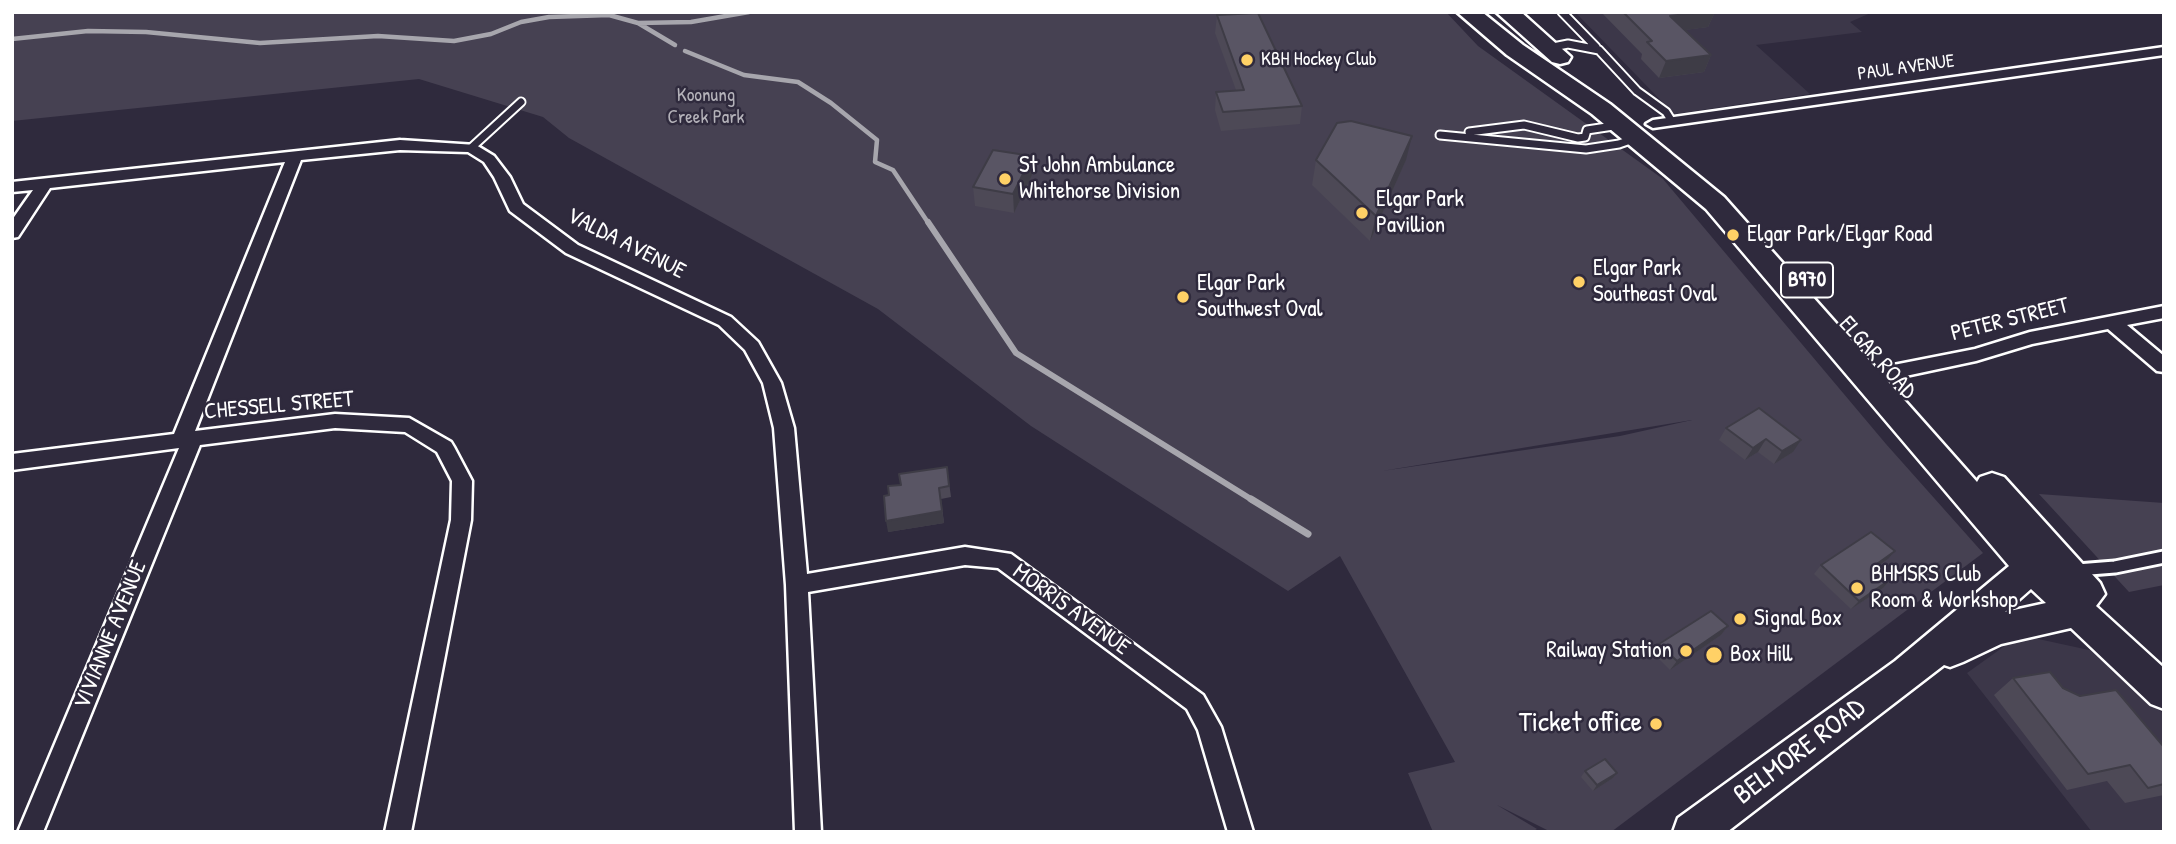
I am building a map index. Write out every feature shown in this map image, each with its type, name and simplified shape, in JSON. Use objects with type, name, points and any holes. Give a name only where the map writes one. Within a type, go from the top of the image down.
[{"type":"main road","name":"ELGAR ROAD","points":[[1468,12],[1515,50],[1587,99],[1649,124]]},
{"type":"main road","name":"ELGAR ROAD","points":[[1507,12],[1548,48],[1649,124],[1715,203],[1880,375],[2049,570],[2079,611],[2164,692]]},
{"type":"main road","name":"ELGAR ROAD","points":[[1548,48],[1545,57],[1548,61],[1572,80],[1587,99]]},
{"type":"main road","name":"ELGAR ROAD","points":[[2049,570],[2164,678]]},
{"type":"main road","name":"BELMORE ROAD","points":[[1693,832],[2049,570]]},
{"type":"main road","name":"BELMORE ROAD","points":[[1908,673],[1994,630],[2079,611]]},
{"type":"street","name":"PAUL AVENUE","points":[[1649,124],[2164,51]]},
{"type":"street","points":[[12,187],[400,145],[471,148]]},
{"type":"street","name":"VALDA AVENUE","points":[[471,148],[489,159],[502,177],[516,208],[572,249],[726,321],[752,346],[772,383],[784,428],[797,585],[808,832]]},
{"type":"street","name":"VIVIANNE AVENUE","points":[[30,832],[187,440],[295,156]]},
{"type":"street","points":[[12,233],[45,183]]},
{"type":"street","name":"PETER STREET","points":[[1880,375],[1976,355],[2030,338],[2164,312]]},
{"type":"street","points":[[2111,322],[2164,366]]},
{"type":"street","name":"CHESSELL STREET","points":[[12,462],[335,421],[409,425],[444,447],[462,481],[461,520],[398,832]]},
{"type":"street","name":"MORRIS AVENUE","points":[[797,585],[965,556],[1003,560],[1195,702],[1209,727],[1241,832]]},
{"type":"lane","points":[[1562,12],[1646,99],[1649,124]]},
{"type":"lane","points":[[1548,48],[1568,44],[1599,50]]},
{"type":"lane","points":[[471,148],[521,102]]},
{"type":"lane","points":[[1516,124],[1578,138],[1585,137],[1587,130],[1649,124],[1619,144],[1586,149],[1440,135],[1516,124]]},
{"type":"lane","points":[[2049,570],[2115,567],[2164,557]]},
{"type":"shaded area","points":[[1575,12],[1873,12],[1850,22],[1862,32],[1756,45],[1810,94],[1674,114]]},
{"type":"shaded area","points":[[2020,635],[2112,655],[2164,715],[2164,832],[2092,832],[1967,673]]},
{"type":"green space","name":"Koonung Creek Park","points":[[12,12],[1446,12],[1478,46],[1663,179],[1886,444],[1983,553],[1611,832],[1551,832],[1497,805],[1537,829],[1532,832],[1433,832],[1408,773],[1455,762],[1340,556],[1288,591],[1031,426],[878,309],[569,138],[543,117],[419,79],[12,121]],"holes":[[[1692,420],[1620,436],[1382,471]]]},
{"type":"green space","points":[[2039,494],[2164,503],[2164,585],[2129,592]]},
{"type":"building","points":[[1623,12],[1702,12],[1670,16],[1711,55],[1666,61],[1647,42],[1652,41]]},
{"type":"building","points":[[1258,13],[1302,106],[1223,112],[1216,92],[1244,90],[1217,15]]},
{"type":"building","points":[[1351,121],[1412,136],[1376,216],[1316,160],[1337,123]]},
{"type":"building","points":[[993,150],[1032,156],[1013,194],[973,187]]},
{"type":"building","points":[[1759,408],[1801,440],[1782,451],[1766,439],[1753,448],[1726,428]]},
{"type":"building","points":[[947,467],[949,486],[939,488],[942,511],[886,521],[884,496],[889,495],[888,486],[901,485],[899,474]]},
{"type":"building","points":[[1871,532],[1895,551],[1874,566],[1891,579],[1859,601],[1821,565]]},
{"type":"building","points":[[1711,611],[1728,626],[1677,661],[1659,644]]},
{"type":"building","points":[[2050,672],[2063,688],[2080,696],[2116,690],[2164,747],[2164,784],[2148,788],[2130,765],[2088,774],[2013,678]]},
{"type":"building","points":[[1605,759],[1617,773],[1597,785],[1585,771]]},
{"type":"waterway","points":[[638,23],[691,22],[749,12]]},
{"type":"waterway","points":[[12,39],[88,31],[146,32],[260,43],[378,36],[454,41],[491,34],[521,22],[549,17],[609,15],[638,23]]},
{"type":"waterway","points":[[638,23],[675,45]]},
{"type":"waterway","points":[[685,51],[744,75],[798,82],[831,103],[877,140],[875,162],[893,170],[929,224]]},
{"type":"waterway","points":[[928,222],[1016,353],[1254,501]]},
{"type":"waterway","points":[[1251,499],[1308,534]]},
{"type":"place","name":"KBH Hockey Club","points":[[1247,60]]},
{"type":"place","name":"St John Ambulance Whitehorse Division","points":[[1005,179]]},
{"type":"place","name":"Elgar Park Pavillion","points":[[1362,213]]},
{"type":"place","name":"Elgar Park/Elgar Road","points":[[1733,235]]},
{"type":"place","name":"Elgar Park Southeast Oval","points":[[1579,282]]},
{"type":"place","name":"Elgar Park Southwest Oval","points":[[1183,297]]},
{"type":"place","name":"BHMSRS Club Room & Workshop","points":[[1857,588]]},
{"type":"place","name":"Signal Box","points":[[1740,619]]},
{"type":"place","name":"Railway Station","points":[[1686,651]]},
{"type":"place","name":"Box Hill","points":[[1714,655]]},
{"type":"place","name":"Ticket office","points":[[1656,724]]}]
